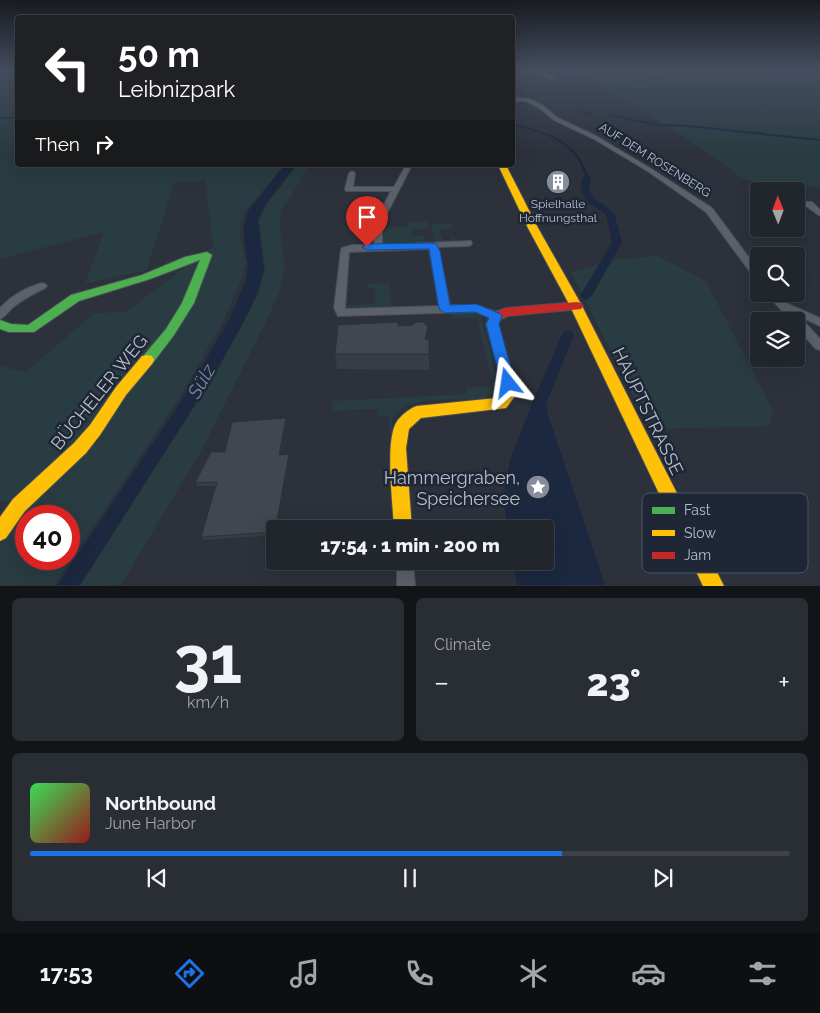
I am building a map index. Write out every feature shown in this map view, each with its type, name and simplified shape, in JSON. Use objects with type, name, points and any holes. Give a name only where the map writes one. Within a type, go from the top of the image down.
[{"type":"street","name":"AUF DEM ROSENBERG","points":[[515,99],[527,100],[540,106],[556,119],[596,138],[651,171],[709,210],[750,266]]},
{"type":"street","points":[[378,247],[378,223],[408,167]]},
{"type":"street","name":"HAUPTSTRASSE","points":[[503,167],[533,228],[577,306],[668,493]]},
{"type":"street","points":[[352,173],[349,189],[397,189]]},
{"type":"street","points":[[809,204],[820,214]]},
{"type":"street","points":[[468,243],[352,248],[345,250],[339,308],[342,313],[476,308],[496,316]]},
{"type":"street","points":[[432,246],[435,251],[445,309]]},
{"type":"street","name":"BÜCHELER WEG","points":[[0,324],[9,328],[30,329],[75,298],[139,279],[189,259],[207,255],[188,303],[170,332],[121,391],[95,430],[80,448],[19,505],[0,532]]},
{"type":"street","points":[[0,315],[6,307],[42,286]]},
{"type":"street","points":[[780,303],[820,322]]},
{"type":"street","points":[[780,303],[820,346]]},
{"type":"street","points":[[402,520],[398,448],[402,426],[417,412],[501,404],[511,392],[492,324],[496,316],[506,312],[577,306]]},
{"type":"street","points":[[405,570],[406,586]]},
{"type":"street","name":"HAUPTSTRASSE","points":[[708,573],[714,586]]},
{"type":"green space","points":[[0,97],[15,97],[15,167],[282,167],[243,214],[239,232],[246,263],[241,281],[223,322],[179,398],[80,546],[80,505],[15,505],[15,570],[64,570],[54,585],[0,585],[0,524],[11,503],[0,500],[0,366],[25,372],[95,313],[126,312],[213,246],[205,180],[174,183],[147,270],[85,284],[104,232],[0,259]]},
{"type":"green space","points":[[620,97],[820,97],[820,187],[805,186],[805,182],[745,180],[671,128]]},
{"type":"green space","points":[[295,167],[310,167],[281,211],[280,227],[285,267],[279,292],[264,326],[201,451],[121,585],[80,586],[216,373],[258,294],[265,269],[259,220],[270,200]]},
{"type":"green space","points":[[409,222],[427,222],[428,229],[412,230],[413,236],[425,236],[426,243],[382,243],[380,240],[380,227],[405,227]]},
{"type":"green space","points":[[451,223],[453,229],[439,229],[443,240],[451,240],[451,237],[455,237],[456,242],[435,242],[431,224]]},
{"type":"green space","points":[[658,256],[706,281],[773,411],[769,426],[650,429],[571,272],[619,259]]},
{"type":"green space","points":[[390,283],[391,308],[349,309],[344,305],[374,304],[375,288],[368,288],[368,284]]},
{"type":"green space","points":[[471,312],[481,317],[500,389],[498,394],[484,398],[417,403],[406,406],[397,412],[392,421],[395,520],[389,416],[379,416],[377,409],[332,411],[331,401],[466,394],[467,387],[493,386],[477,318],[452,318],[453,314]]},
{"type":"water","name":"Sülz","points":[[283,167],[294,167],[266,204],[258,220],[264,270],[257,294],[215,373],[80,585],[57,585],[67,570],[80,570],[80,551],[182,400],[230,318],[246,280],[248,266],[243,229],[248,211]]},
{"type":"water","name":"Hammergraben, Speichersee","points":[[534,398],[544,403],[605,585],[517,585],[514,570],[554,570],[554,520],[506,520],[503,499],[510,460]]},
{"type":"building","points":[[550,171],[566,172],[568,180],[552,179]]},
{"type":"building","points":[[397,322],[399,326],[423,322],[428,327],[425,339],[429,341],[429,354],[335,354],[338,325]]},
{"type":"building","points":[[286,418],[279,455],[289,454],[277,520],[266,520],[266,533],[201,537],[217,482],[195,483],[211,452],[225,452],[232,422]]},
{"type":"waterway","points":[[580,112],[592,114],[585,113]]},
{"type":"waterway","points":[[608,115],[659,125],[687,126],[820,140]]},
{"type":"waterway","points":[[0,118],[15,118]]},
{"type":"waterway","points":[[515,125],[555,138],[572,151],[579,159],[584,170]]},
{"type":"waterway","points":[[584,168],[587,177]]},
{"type":"waterway","points":[[586,296],[617,242],[610,213],[593,202],[586,194],[584,186],[587,177]]},
{"type":"waterway","points":[[540,415],[540,401],[568,335]]},
{"type":"traffic: fast","points":[[0,324],[9,328],[30,329],[75,298],[146,277],[189,259],[207,255],[188,303],[170,332],[147,360]]},
{"type":"traffic: slow","points":[[503,167],[533,228],[575,304],[668,493]]},
{"type":"traffic: slow","points":[[0,532],[19,505],[80,448],[95,430],[121,391],[147,360]]},
{"type":"traffic: slow","points":[[402,520],[398,448],[402,426],[417,412],[501,404],[511,392],[507,379]]},
{"type":"traffic: slow","points":[[708,573],[714,586]]},
{"type":"traffic: jam","points":[[507,379],[492,324],[496,316],[506,312],[577,306]]},
{"type":"place","name":"Spielhalle Hoffnungsthal","points":[[558,182]]},
{"type":"place","name":"Hammergraben, Speichersee","points":[[538,487]]},
{"type":"route","points":[[367,247],[432,246],[435,251],[445,309],[476,308],[496,316],[492,324],[508,383]]}]
